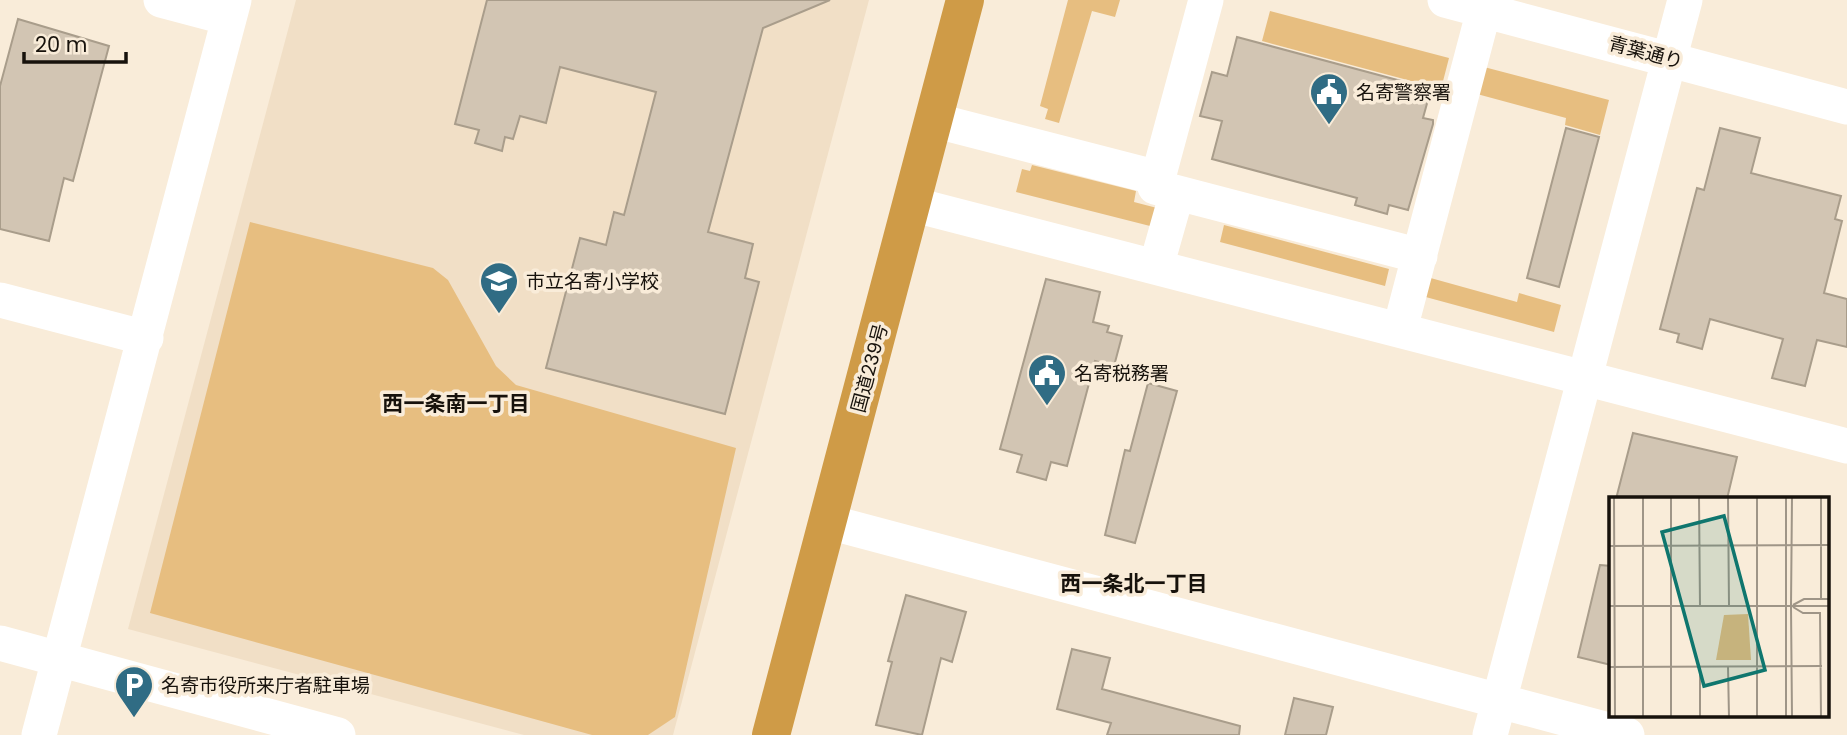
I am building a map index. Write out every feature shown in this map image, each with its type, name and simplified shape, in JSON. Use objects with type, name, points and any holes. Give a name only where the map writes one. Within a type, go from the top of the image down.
[{"type":"highway","name":"国道239号","points":[[771,735],[965,0]]},
{"type":"street","points":[[39,735],[232,9],[161,0]]},
{"type":"street","points":[[1157,267],[1167,185],[1206,0]]},
{"type":"street","name":"青葉通り","points":[[1445,0],[1847,107]]},
{"type":"street","points":[[1490,735],[1685,0]]},
{"type":"street","points":[[1400,329],[1484,10]]},
{"type":"street","points":[[933,120],[1420,256]]},
{"type":"street","points":[[911,204],[1847,446]]},
{"type":"street","points":[[0,300],[146,338]]},
{"type":"street","points":[[829,522],[1626,735]]},
{"type":"street","points":[[0,643],[338,735]]},
{"type":"shaded area","name":"市立名寄小学校","points":[[296,0],[869,0],[673,735],[524,735],[128,629]]},
{"type":"shaded area","points":[[1068,0],[1120,0],[1115,17],[1092,11],[1059,123],[1045,119],[1048,109],[1040,106]]},
{"type":"shaded area","points":[[1270,11],[1449,58],[1441,89],[1262,41]]},
{"type":"shaded area","points":[[1484,67],[1609,100],[1600,135],[1565,125],[1566,118],[1477,94]]},
{"type":"shaded area","points":[[1032,165],[1136,191],[1134,202],[1157,208],[1154,227],[1016,192],[1022,169],[1030,171]]},
{"type":"shaded area","points":[[250,222],[433,268],[448,280],[496,366],[516,385],[736,448],[675,717],[648,735],[592,735],[150,613]]},
{"type":"shaded area","points":[[1224,225],[1389,269],[1385,286],[1220,242]]},
{"type":"shaded area","points":[[1427,277],[1517,302],[1519,293],[1561,305],[1554,332],[1422,296]]},
{"type":"building","points":[[487,0],[830,0],[763,28],[708,232],[753,244],[745,278],[759,282],[725,414],[546,368],[580,238],[606,245],[614,212],[624,215],[656,92],[560,67],[546,123],[520,116],[513,139],[505,137],[502,151],[475,143],[479,130],[455,124]]},
{"type":"building","points":[[18,19],[109,46],[73,181],[64,178],[49,241],[0,229],[0,86]]},
{"type":"building","name":"名寄警察署","points":[[1237,37],[1431,89],[1423,118],[1433,120],[1433,124],[1408,210],[1389,205],[1387,214],[1355,205],[1357,198],[1212,159],[1222,121],[1200,116],[1212,72],[1227,76]]},
{"type":"building","points":[[1566,128],[1599,137],[1559,287],[1527,278]]},
{"type":"building","points":[[1720,128],[1760,138],[1751,173],[1841,196],[1835,219],[1842,221],[1824,293],[1847,299],[1847,347],[1817,340],[1805,386],[1772,378],[1783,339],[1710,319],[1702,349],[1677,342],[1679,334],[1660,329],[1697,188],[1704,190]]},
{"type":"building","name":"名寄税務署","points":[[1046,279],[1100,292],[1093,322],[1109,326],[1107,332],[1122,336],[1114,366],[1095,361],[1067,466],[1051,462],[1046,480],[1017,472],[1022,455],[1000,449]]},
{"type":"building","points":[[1148,383],[1177,391],[1135,543],[1105,535],[1125,450],[1130,451]]},
{"type":"building","points":[[1633,433],[1737,457],[1727,497],[1617,497]]},
{"type":"building","points":[[1600,565],[1609,566],[1609,665],[1578,657]]},
{"type":"building","points":[[906,595],[966,612],[952,662],[941,658],[922,735],[876,725],[892,662],[888,661]]},
{"type":"building","points":[[1072,649],[1110,658],[1102,689],[1240,726],[1239,735],[1107,735],[1111,723],[1057,709]]},
{"type":"building","points":[[1294,698],[1333,707],[1326,735],[1285,735]]},
{"type":"place","name":"名寄警察署","points":[[1329,126]]},
{"type":"place","name":"市立名寄小学校","points":[[499,315]]},
{"type":"place","name":"名寄税務署","points":[[1047,407]]},
{"type":"place","name":"名寄市役所来庁者駐車場","points":[[134,719]]},
{"type":"district","name":"西一条南一丁目","points":[[456,404]]},
{"type":"district","name":"西一条北一丁目","points":[[1134,584]]}]
